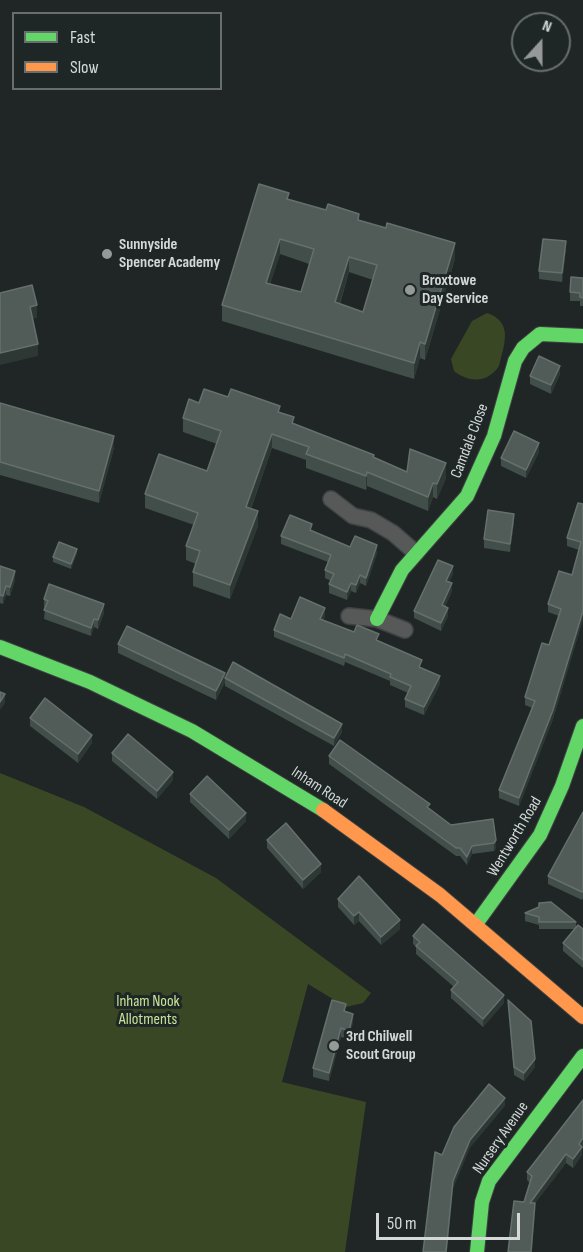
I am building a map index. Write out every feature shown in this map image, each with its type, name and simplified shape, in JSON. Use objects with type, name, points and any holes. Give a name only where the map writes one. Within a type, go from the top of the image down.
[{"type":"street","name":"Camdale Close","points":[[377,619],[387,595],[416,553],[467,496],[494,436],[515,361],[523,348],[540,334],[583,336]]},
{"type":"street","points":[[331,499],[353,516],[371,520],[393,533],[416,553]]},
{"type":"street","points":[[349,616],[377,619],[405,630]]},
{"type":"street","name":"Inham Road","points":[[0,647],[90,682],[192,730],[243,759],[343,823],[406,868],[476,924],[583,1017]]},
{"type":"street","name":"Wentworth Road","points":[[476,924],[521,864],[547,821],[580,746],[583,726]]},
{"type":"street","name":"Nursery Avenue","points":[[477,1252],[482,1202],[489,1181],[583,1056]]},
{"type":"green space","points":[[487,313],[501,322],[504,328],[505,342],[499,366],[495,372],[484,378],[466,378],[454,371],[451,359],[472,321]]},
{"type":"green space","name":"Inham Nook Allotments","points":[[0,773],[84,807],[216,878],[371,993],[363,1003],[346,1007],[308,984],[282,1082],[366,1102],[345,1252],[0,1252]]},
{"type":"building","name":"Broxtowe Day Service","points":[[259,184],[289,193],[287,199],[326,210],[328,204],[359,214],[358,220],[386,228],[387,223],[455,243],[425,344],[420,342],[414,363],[222,305]],"holes":[[[280,239],[314,249],[301,292],[266,283]],[[349,257],[377,265],[363,312],[335,302]]]},
{"type":"building","points":[[543,239],[566,241],[562,273],[539,271]]},
{"type":"building","points":[[571,277],[583,278],[583,298],[580,297],[580,293],[570,292]]},
{"type":"building","points":[[32,285],[37,305],[30,307],[38,344],[0,353],[0,293]]},
{"type":"building","points":[[539,356],[560,366],[551,385],[530,376]]},
{"type":"building","points":[[204,389],[228,397],[231,389],[280,406],[278,412],[294,417],[292,423],[374,455],[373,457],[407,472],[410,449],[446,463],[437,484],[433,483],[428,497],[367,472],[366,476],[306,454],[309,447],[272,434],[246,507],[258,511],[230,585],[193,572],[200,551],[186,546],[198,513],[145,494],[159,454],[207,471],[221,431],[183,418],[189,399],[199,403]]},
{"type":"building","points":[[0,403],[114,436],[99,491],[0,462]]},
{"type":"building","points":[[514,431],[539,443],[526,470],[501,458]]},
{"type":"building","points":[[578,503],[583,504],[583,611],[553,710],[519,798],[499,790],[535,701],[525,697],[542,643],[549,645],[561,609],[548,604],[559,571],[572,575],[581,542],[567,538]]},
{"type":"building","points":[[488,510],[514,514],[510,544],[484,539]]},
{"type":"building","points":[[290,515],[312,524],[310,530],[350,547],[355,536],[377,545],[366,578],[360,575],[356,585],[351,583],[347,592],[329,584],[334,574],[325,570],[331,555],[281,536]]},
{"type":"building","points":[[59,542],[77,549],[71,564],[53,557]]},
{"type":"building","points":[[438,560],[453,566],[446,581],[452,583],[442,605],[448,608],[441,623],[414,611]]},
{"type":"building","points":[[0,566],[15,571],[10,587],[6,586],[3,596],[0,595]]},
{"type":"building","points":[[49,584],[104,604],[98,620],[94,619],[91,628],[44,610],[48,601],[44,599]]},
{"type":"building","points":[[300,597],[325,608],[320,619],[354,632],[357,625],[379,634],[376,640],[422,660],[419,667],[440,676],[424,707],[405,699],[411,686],[390,677],[391,674],[345,654],[344,658],[274,630],[280,614],[291,619]]},
{"type":"building","points":[[127,626],[225,673],[216,691],[118,644]]},
{"type":"building","points":[[233,662],[342,724],[334,738],[225,678]]},
{"type":"building","points":[[0,692],[5,694],[0,702]]},
{"type":"building","points":[[45,698],[92,735],[78,754],[30,718]]},
{"type":"building","points":[[128,734],[173,772],[157,791],[112,753]]},
{"type":"building","points":[[340,740],[430,804],[427,807],[451,825],[493,819],[496,840],[494,843],[472,846],[467,857],[460,848],[456,848],[329,756]]},
{"type":"building","points":[[207,776],[246,813],[229,830],[190,794]]},
{"type":"building","points":[[583,812],[583,891],[582,892],[548,876]]},
{"type":"building","points":[[286,823],[321,864],[303,880],[267,840]]},
{"type":"building","points":[[359,876],[400,920],[381,937],[359,912],[354,916],[338,899]]},
{"type":"building","points":[[551,902],[576,922],[539,922],[539,917],[525,913],[539,907],[539,903]]},
{"type":"building","points":[[423,924],[504,995],[483,1019],[451,990],[458,982],[416,946],[420,942],[413,936]]},
{"type":"building","points":[[578,925],[583,929],[583,960],[563,943]]},
{"type":"building","points":[[332,1000],[346,1004],[344,1011],[353,1014],[349,1031],[341,1028],[329,1073],[313,1068]]},
{"type":"building","points":[[508,1000],[531,1021],[535,1059],[524,1073],[514,1067]]},
{"type":"building","points":[[489,1084],[505,1098],[470,1140],[453,1181],[446,1252],[423,1252],[435,1152],[442,1155],[454,1127]]},
{"type":"building","points":[[583,1100],[583,1138],[579,1144],[582,1147],[573,1159],[566,1154],[530,1203],[535,1203],[531,1252],[508,1252],[514,1201],[524,1202],[532,1176],[527,1172]]},
{"type":"traffic: fast","points":[[377,619],[402,570],[467,496],[494,436],[515,361],[523,348],[540,334],[583,336]]},
{"type":"traffic: fast","points":[[0,647],[90,682],[192,731],[323,810]]},
{"type":"traffic: fast","points":[[476,924],[540,835],[562,786],[583,726]]},
{"type":"traffic: fast","points":[[477,1252],[482,1202],[489,1181],[583,1056]]},
{"type":"traffic: slow","points":[[323,810],[440,895],[583,1017]]},
{"type":"place","name":"Sunnyside Spencer Academy","points":[[107,254]]},
{"type":"place","name":"Broxtowe Day Service","points":[[410,290]]},
{"type":"place","name":"3rd Chilwell Scout Group","points":[[334,1046]]}]
